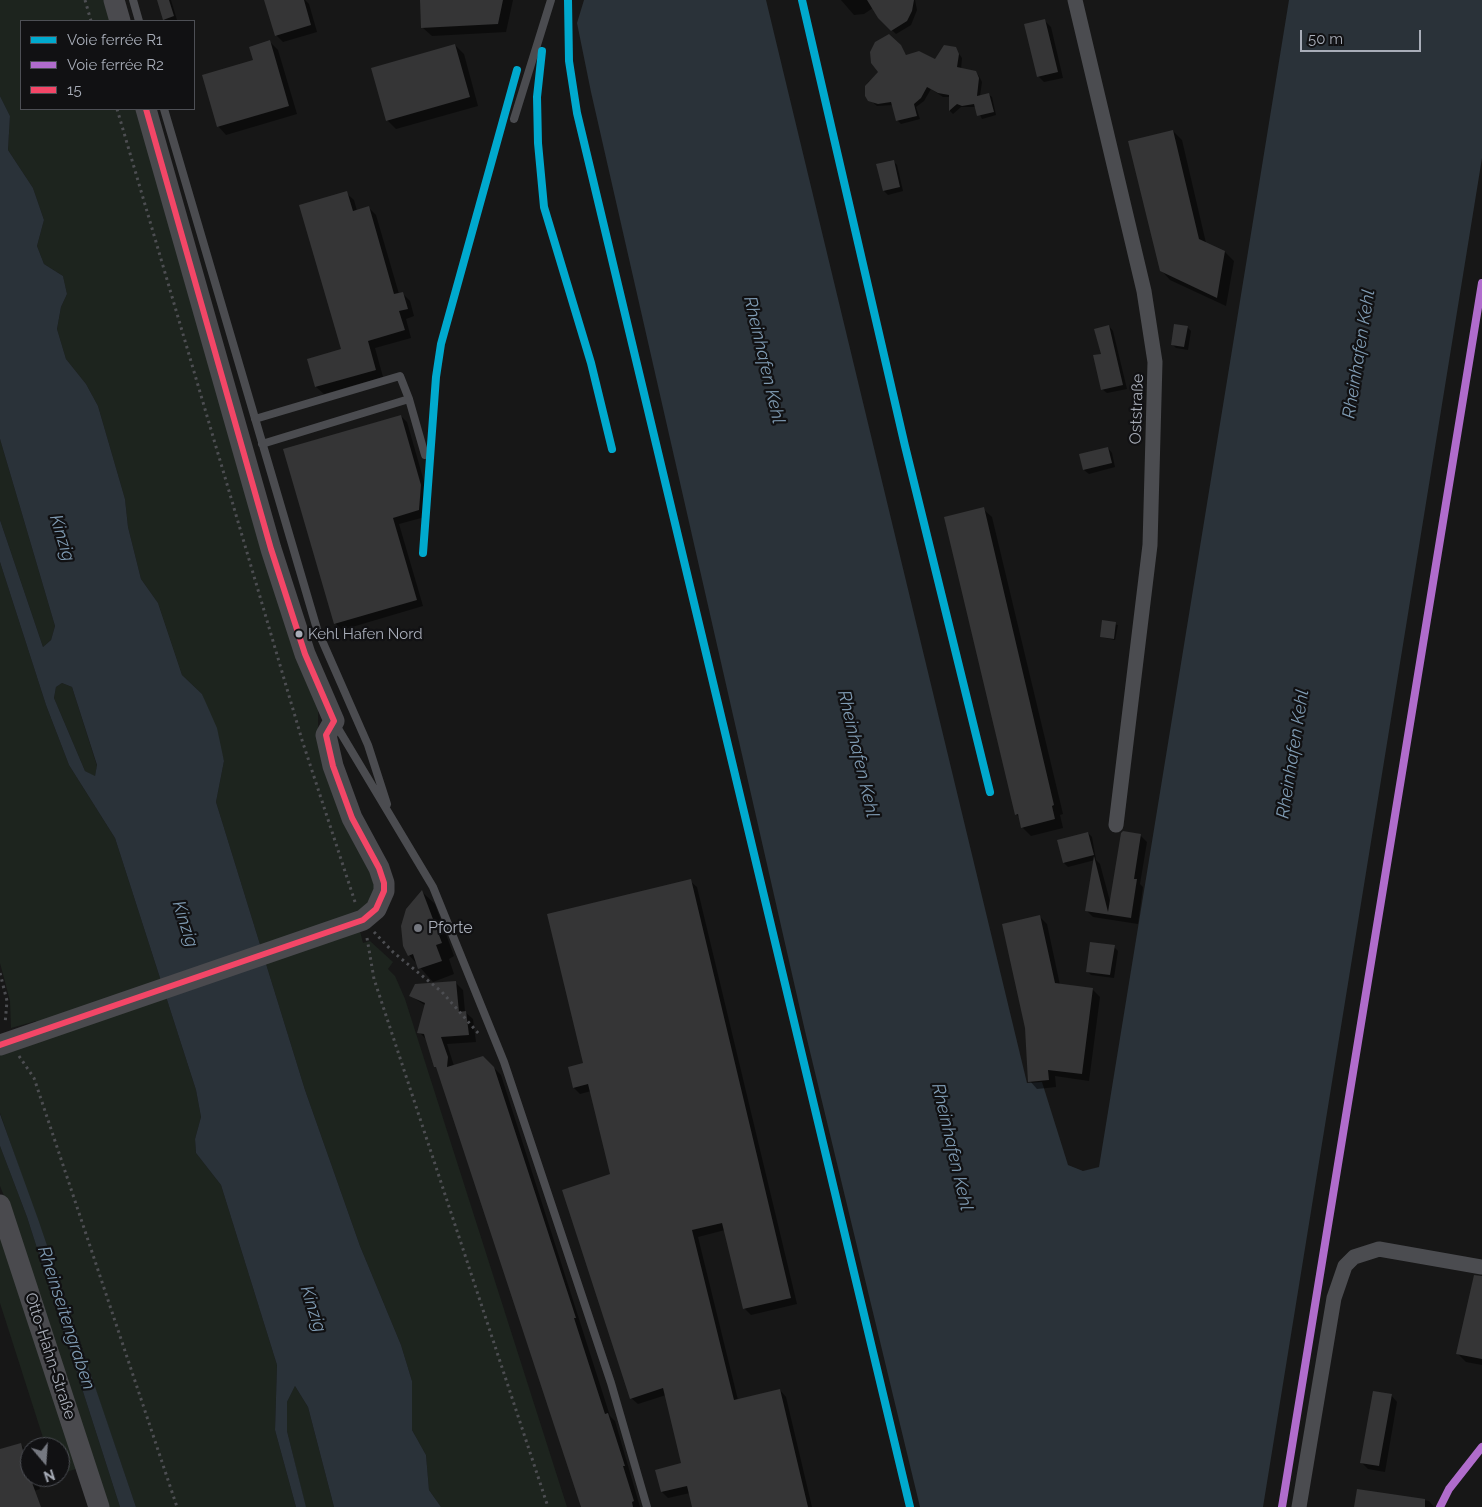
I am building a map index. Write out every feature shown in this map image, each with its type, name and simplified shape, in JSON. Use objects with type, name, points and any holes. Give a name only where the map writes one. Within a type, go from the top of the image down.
[{"type":"street","points":[[114,0],[120,20]]},
{"type":"street","name":"Oststraße","points":[[1075,0],[1144,291],[1156,362],[1150,545],[1116,825]]},
{"type":"street","points":[[9,1041],[359,917],[381,902],[384,883],[380,868],[345,804],[333,766],[326,735],[334,721],[305,654],[271,550],[146,110]]},
{"type":"street","name":"Otto-Hahn-Straße","points":[[0,1205],[99,1507]]},
{"type":"street","points":[[1299,1507],[1334,1298],[1345,1266],[1354,1257],[1379,1249],[1482,1267]]},
{"type":"lane","points":[[133,0],[139,20]]},
{"type":"lane","points":[[514,119],[551,0]]},
{"type":"lane","points":[[164,110],[317,629],[368,745],[392,818]]},
{"type":"lane","points":[[255,419],[400,376],[409,399],[425,455]]},
{"type":"lane","points":[[262,444],[409,399]]},
{"type":"lane","points":[[334,721],[348,748],[433,887],[504,1062],[611,1383],[647,1507]]},
{"type":"path","points":[[85,0],[91,20]]},
{"type":"path","points":[[117,110],[302,740],[359,917],[374,979],[548,1507]]},
{"type":"path","points":[[359,917],[393,952],[442,992],[486,1041]]},
{"type":"path","points":[[0,973],[7,1001],[4,1032],[34,1078],[177,1507]]},
{"type":"shaded area","points":[[0,0],[106,0],[112,20],[20,20],[20,110],[137,110],[318,704],[318,738],[372,868],[376,890],[360,931],[363,943],[370,941],[393,962],[388,969],[395,976],[405,999],[567,1507],[441,1507],[429,1490],[426,1455],[412,1430],[412,1381],[401,1345],[360,1246],[305,1090],[216,802],[224,761],[202,694],[182,675],[158,603],[141,579],[128,527],[125,499],[98,406],[86,384],[66,359],[57,329],[61,307],[67,294],[63,276],[44,264],[37,246],[44,220],[33,188],[8,150],[10,116],[0,96]]},
{"type":"shaded area","points":[[0,439],[55,626],[51,640],[43,647],[0,520]]},
{"type":"shaded area","points":[[0,562],[46,705],[69,765],[115,838],[196,1090],[201,1117],[195,1139],[196,1153],[221,1185],[277,1365],[275,1430],[296,1507],[136,1507],[0,1113],[0,1054],[42,1039],[36,1021],[11,1028],[10,1001],[0,963]]},
{"type":"shaded area","points":[[62,683],[72,687],[97,766],[95,777],[85,771],[54,698],[56,687]]},
{"type":"shaded area","points":[[0,1146],[27,1217],[120,1507],[108,1507],[0,1186]]},
{"type":"shaded area","points":[[0,1232],[69,1437],[43,1437],[0,1303]]},
{"type":"shaded area","points":[[295,1386],[308,1407],[334,1507],[306,1507],[305,1505],[287,1431],[287,1402]]},
{"type":"shaded area","points":[[70,1441],[79,1468],[70,1471]]},
{"type":"water","name":"Rheinhafen Kehl","points":[[584,0],[766,0],[1027,1083],[1042,1082],[1068,1165],[1083,1171],[1099,1167],[1289,0],[1482,0],[1482,158],[1263,1507],[920,1507],[805,1031],[591,92],[577,23]]},
{"type":"water","name":"Kinzig","points":[[0,96],[10,116],[8,150],[33,188],[44,220],[37,246],[44,264],[63,276],[67,294],[61,307],[57,329],[66,359],[86,384],[98,406],[125,499],[128,527],[141,579],[158,603],[182,675],[202,694],[217,728],[224,761],[216,802],[305,1090],[360,1246],[401,1345],[412,1381],[412,1430],[426,1455],[429,1490],[441,1507],[334,1507],[308,1407],[295,1386],[287,1402],[287,1431],[306,1507],[296,1507],[275,1430],[277,1365],[221,1185],[196,1153],[195,1139],[201,1117],[196,1090],[115,838],[69,765],[46,705],[0,562],[0,520],[43,647],[51,640],[55,626],[0,439]],"holes":[[[62,683],[72,687],[97,765],[95,776],[85,771],[54,698],[56,687]]]},
{"type":"water","name":"Rheinseitengraben","points":[[0,1114],[38,1219],[136,1507],[120,1507],[27,1217],[0,1146]]},
{"type":"building","points":[[157,0],[169,0],[174,16],[163,20]]},
{"type":"building","points":[[264,0],[304,0],[311,25],[275,36]]},
{"type":"building","points":[[420,0],[503,0],[498,24],[421,28]]},
{"type":"building","points":[[867,0],[914,0],[912,11],[907,21],[891,31],[878,18]]},
{"type":"building","points":[[1045,19],[1058,72],[1037,77],[1024,24]]},
{"type":"building","points":[[889,34],[901,45],[906,55],[919,51],[935,59],[944,45],[956,47],[959,54],[957,67],[976,71],[979,78],[977,96],[989,93],[994,112],[977,116],[974,104],[962,106],[957,104],[949,111],[949,95],[938,93],[927,87],[921,98],[914,104],[917,116],[896,121],[891,102],[878,104],[868,101],[865,96],[865,86],[878,72],[871,63],[870,52],[875,42]]},
{"type":"building","points":[[270,40],[289,106],[217,127],[202,75],[253,60],[249,47]]},
{"type":"building","points":[[455,44],[470,97],[386,121],[371,68]]},
{"type":"building","points":[[1173,130],[1199,239],[1225,251],[1217,298],[1160,271],[1128,141]]},
{"type":"building","points":[[894,160],[900,187],[883,191],[876,164]]},
{"type":"building","points":[[347,191],[353,211],[369,206],[394,294],[403,292],[408,309],[399,311],[405,330],[368,341],[376,370],[315,387],[307,359],[341,349],[299,205]]},
{"type":"building","points":[[1174,324],[1188,326],[1184,347],[1171,345]]},
{"type":"building","points":[[1109,325],[1123,385],[1101,390],[1093,355],[1101,354],[1094,329]]},
{"type":"building","points":[[401,415],[421,485],[419,510],[393,518],[417,600],[334,624],[283,449]]},
{"type":"building","points":[[1108,447],[1112,463],[1083,470],[1079,454]]},
{"type":"building","points":[[984,507],[1054,805],[1052,806],[1055,819],[1021,828],[1018,814],[1015,815],[944,517]]},
{"type":"building","points":[[1102,620],[1116,622],[1114,639],[1100,637]]},
{"type":"building","points":[[1123,831],[1141,834],[1134,879],[1137,879],[1131,918],[1085,911],[1094,856],[1108,912],[1121,833]]},
{"type":"building","points":[[1088,832],[1094,855],[1063,863],[1057,840]]},
{"type":"building","points":[[691,879],[791,1298],[743,1309],[722,1223],[692,1230],[734,1400],[780,1389],[808,1507],[692,1507],[687,1486],[661,1492],[655,1470],[681,1463],[663,1388],[630,1399],[562,1190],[610,1174],[588,1084],[573,1088],[568,1067],[583,1063],[547,914]]},
{"type":"building","name":"Pforte","points":[[422,890],[442,943],[436,945],[442,961],[418,969],[413,954],[408,956],[403,946],[401,926],[406,909]]},
{"type":"building","points":[[1040,915],[1055,983],[1093,988],[1082,1074],[1048,1070],[1049,1080],[1028,1082],[1025,1028],[1002,924]]},
{"type":"building","points":[[1090,942],[1115,945],[1110,975],[1086,972]]},
{"type":"building","points":[[456,981],[459,1012],[466,1011],[469,1035],[441,1037],[448,1057],[447,1067],[483,1056],[494,1067],[576,1318],[574,1318],[605,1414],[608,1413],[625,1466],[623,1466],[634,1501],[632,1502],[633,1507],[581,1507],[436,1067],[434,1067],[424,1034],[417,1033],[425,1003],[409,996],[415,984]]},
{"type":"building","points":[[1474,1275],[1482,1276],[1482,1359],[1456,1354]]},
{"type":"building","points":[[1373,1391],[1392,1394],[1379,1466],[1360,1463]]},
{"type":"building","points":[[20,1443],[20,1487],[34,1487],[41,1507],[0,1507],[0,1449]]},
{"type":"building","points":[[1357,1489],[1425,1499],[1425,1507],[1354,1507]]},
{"type":"rail line","name":"R1","points":[[568,0],[569,61],[577,113],[910,1507]]},
{"type":"rail line","name":"R1","points":[[802,0],[905,446],[990,792]]},
{"type":"rail line","name":"R1","points":[[542,51],[537,97],[538,143],[544,207],[591,363],[612,449]]},
{"type":"rail line","name":"R1","points":[[423,553],[436,377],[441,344],[517,70]]},
{"type":"rail line","name":"R2","points":[[1282,1507],[1482,283]]},
{"type":"rail line","name":"R2","points":[[1440,1507],[1449,1489],[1482,1447]]},
{"type":"transit line","name":"15","points":[[0,1045],[363,920],[376,909],[384,891],[384,883],[379,868],[352,818],[333,766],[326,735],[334,721],[305,654],[271,549],[146,110]]},
{"type":"place","name":"Kehl Hafen Nord","points":[[299,634]]},
{"type":"place","name":"Pforte","points":[[418,928]]}]
